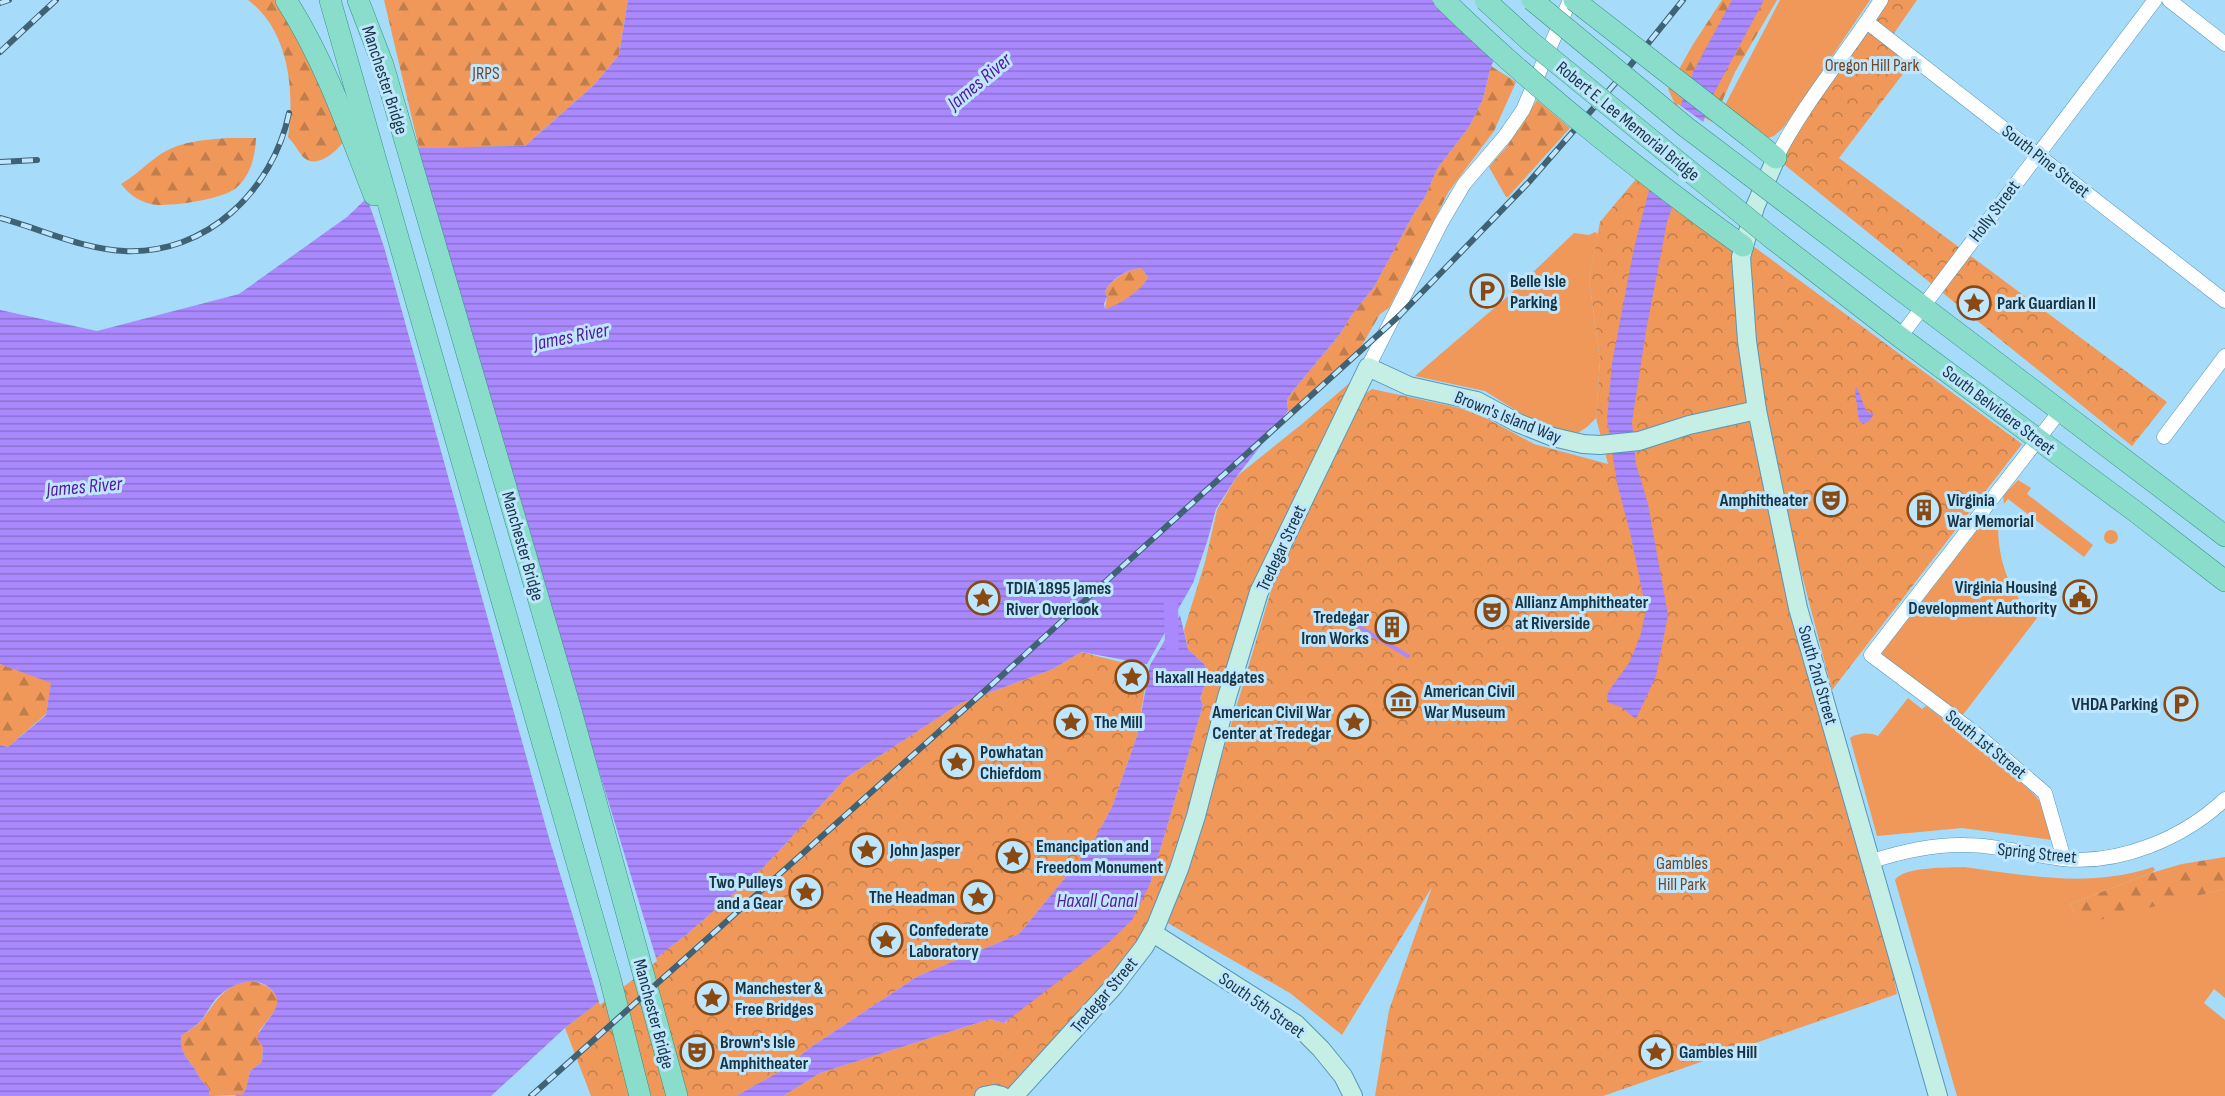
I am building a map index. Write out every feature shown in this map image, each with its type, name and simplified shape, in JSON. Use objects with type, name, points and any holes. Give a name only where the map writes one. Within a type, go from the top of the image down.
[{"type":"main road","points":[[286,0],[327,76],[426,333]]},
{"type":"main road","name":"Manchester Bridge","points":[[330,0],[610,978],[640,1096]]},
{"type":"main road","name":"Manchester Bridge","points":[[358,0],[383,65],[570,707],[677,1096]]},
{"type":"main road","points":[[366,0],[383,65]]},
{"type":"main road","points":[[1444,0],[1528,80],[1567,113],[1642,172],[1743,246]]},
{"type":"main road","name":"Robert E. Lee Memorial Bridge","points":[[1485,0],[1531,42],[1773,239]]},
{"type":"main road","name":"Robert E. Lee Memorial Bridge","points":[[1532,0],[1686,127],[1785,202]]},
{"type":"main road","points":[[1572,0],[1776,158]]},
{"type":"main road","name":"South Belvidere Street","points":[[1785,202],[2225,536]]},
{"type":"main road","name":"South Belvidere Street","points":[[1773,239],[2225,581]]},
{"type":"street","name":"Tredegar Street","points":[[1014,1096],[1114,986],[1153,933],[1179,869],[1196,816],[1227,697],[1259,592],[1441,223],[1464,184],[1506,136],[1523,110],[1572,0]]},
{"type":"street","points":[[1776,158],[1789,132],[1810,100],[1881,0]]},
{"type":"street","name":"Holly Street","points":[[1900,337],[2155,0]]},
{"type":"street","points":[[2169,0],[2225,44]]},
{"type":"street","name":"South Pine Street","points":[[1867,22],[2225,301]]},
{"type":"street","name":"South 2nd Street","points":[[1776,158],[1759,197],[1743,246],[1740,264],[1747,341],[1757,410],[1798,608],[1938,1096]]},
{"type":"street","points":[[2164,437],[2225,356]]},
{"type":"street","name":"Brown's Island Way","points":[[1368,367],[1409,386],[1478,401],[1518,423],[1570,442],[1600,445],[1639,441],[1689,425],[1757,410]]},
{"type":"street","points":[[2038,440],[2060,411]]},
{"type":"street","name":"South 1st Street","points":[[2038,440],[1871,655],[1975,733],[2045,793],[2064,859]]},
{"type":"street","name":"Spring Street","points":[[1872,861],[1897,853],[1934,846],[1969,844],[2064,859],[2098,858],[2134,852],[2196,823],[2225,799]]},
{"type":"street","name":"South 5th Street","points":[[1153,933],[1296,1024],[1343,1076],[1353,1096]]},
{"type":"street","points":[[984,1096],[994,1094],[1002,1096]]},
{"type":"green space","points":[[248,0],[278,0],[345,140],[337,149],[320,160],[308,160],[303,157],[288,137],[289,82],[281,45],[273,28],[262,13]]},
{"type":"green space","name":"JRPS","points":[[384,0],[628,0],[619,55],[594,85],[525,146],[419,148]]},
{"type":"green space","points":[[1722,0],[1777,0],[1735,72],[1713,122],[1675,104],[1668,89]]},
{"type":"green space","points":[[1780,0],[1870,0],[1784,127],[1768,138],[1724,107]]},
{"type":"green space","name":"Oregon Hill Park","points":[[1881,0],[1917,0],[1890,39],[1915,58],[1839,158],[2167,402],[2132,446],[1776,158]]},
{"type":"green space","points":[[1491,66],[1516,82],[1494,131],[1449,191],[1389,308],[1380,314],[1358,352],[1294,410],[1288,411],[1287,400],[1292,392],[1340,334],[1374,287],[1425,197],[1437,169],[1469,127],[1483,99]]},
{"type":"green space","points":[[1537,100],[1570,128],[1506,197],[1489,167],[1508,145]]},
{"type":"green space","points":[[256,138],[255,152],[249,171],[241,183],[230,192],[195,202],[158,205],[138,199],[121,184],[174,147],[192,142]]},
{"type":"green space","name":"Gambles Hill Park","points":[[1642,172],[1743,246],[1778,516],[1872,861],[1897,994],[1603,1096],[1375,1096],[1389,1010],[1432,887],[1342,1035],[1290,993],[1166,922],[1180,891],[1197,839],[1276,574],[1363,395],[1372,389],[1460,408],[1488,419],[1534,444],[1608,464],[1596,418],[1600,360],[1589,280],[1600,222]]},
{"type":"green space","points":[[1595,232],[1598,234],[1589,280],[1600,360],[1596,418],[1587,427],[1578,433],[1564,431],[1531,420],[1485,391],[1415,376],[1507,297],[1574,233],[1589,235]]},
{"type":"green space","points":[[1753,246],[2022,444],[1832,690],[1775,472],[1747,308]]},
{"type":"green space","points":[[1141,268],[1148,277],[1141,287],[1123,301],[1105,309],[1107,297],[1105,291],[1108,287],[1126,273]]},
{"type":"green space","points":[[1368,367],[1259,592],[1164,890],[1135,947],[1019,1090],[984,1096],[783,1096],[820,1073],[990,1019],[1005,1023],[1150,884],[1203,705],[1200,699],[1208,675],[1205,665],[1188,649],[1184,630],[1205,562],[1217,510],[1237,476]]},
{"type":"green space","points":[[2018,480],[2031,488],[2027,494],[2093,545],[2084,557],[2008,499],[2004,504],[2003,496]]},
{"type":"green space","points":[[1990,521],[1998,525],[2000,551],[2012,588],[2027,609],[2037,618],[1962,716],[1881,654],[1982,524]]},
{"type":"green space","points":[[2111,530],[2116,532],[2118,537],[2116,542],[2111,544],[2106,542],[2104,537],[2106,532]]},
{"type":"green space","points":[[1081,652],[1148,669],[1137,736],[1112,807],[1091,846],[1019,934],[918,976],[811,1047],[779,1072],[736,1096],[591,1096],[565,1028],[686,935],[763,868],[847,777],[961,703],[1053,669]]},
{"type":"green space","points":[[0,664],[52,682],[46,714],[8,747],[0,745]]},
{"type":"green space","points":[[1908,698],[1922,709],[1926,706],[1990,754],[2033,793],[2042,804],[2052,840],[1962,828],[1877,836],[1850,738],[1864,734],[1878,736]]},
{"type":"green space","points":[[2225,857],[2225,889],[2087,923],[2074,912],[2070,904],[2151,873],[2182,864]]},
{"type":"green space","points":[[1964,867],[2083,879],[2106,877],[2153,867],[2155,870],[2151,873],[2070,904],[2074,912],[2087,922],[2225,889],[2225,998],[2214,989],[2204,1003],[2225,1020],[2225,1096],[1957,1096],[1895,880],[1900,875],[1917,870]]},
{"type":"green space","points":[[250,981],[261,983],[277,997],[276,1008],[259,1031],[263,1047],[262,1062],[250,1071],[246,1089],[242,1095],[210,1096],[208,1087],[184,1054],[181,1037],[200,1022],[226,991],[240,983]]},
{"type":"water","name":"James River","points":[[628,0],[1527,0],[1491,66],[1483,99],[1469,127],[1437,169],[1425,197],[1374,287],[1340,334],[1292,392],[1287,400],[1288,411],[1237,476],[1216,509],[1193,583],[1147,664],[1081,652],[1053,669],[961,703],[847,777],[763,868],[686,935],[565,1028],[491,1096],[235,1096],[242,1095],[246,1089],[250,1071],[262,1062],[263,1047],[257,1038],[277,1002],[272,990],[258,982],[250,981],[227,989],[213,1002],[200,1022],[181,1037],[184,1054],[208,1087],[210,1096],[0,1096],[0,745],[8,747],[46,715],[51,683],[0,664],[0,310],[97,331],[239,294],[347,217],[419,148],[525,146],[594,85],[619,55]],"holes":[[[1141,268],[1148,277],[1141,287],[1129,297],[1105,309],[1104,304],[1107,297],[1105,291],[1116,278],[1126,272]]]},
{"type":"water","points":[[1732,0],[1764,0],[1713,95],[1667,222],[1646,331],[1632,422],[1636,464],[1648,504],[1668,615],[1656,676],[1636,719],[1621,707],[1607,702],[1608,692],[1629,663],[1640,637],[1646,610],[1617,483],[1607,419],[1612,363],[1634,248],[1648,194],[1693,72]]},
{"type":"water","points":[[1857,387],[1866,411],[1874,414],[1869,421],[1863,424],[1859,421],[1855,390]]},
{"type":"water","name":"Haxall Canal","points":[[1180,615],[1188,649],[1205,665],[1208,675],[1200,699],[1203,705],[1150,884],[1132,920],[1106,945],[1004,1023],[990,1019],[820,1073],[783,1096],[736,1096],[779,1072],[811,1047],[918,976],[1019,934],[1091,846],[1112,807],[1137,736],[1150,665]]},
{"type":"pier","points":[[1432,0],[1530,0],[1497,62]]},
{"type":"pier","points":[[1678,104],[1706,124],[1682,190],[1654,168]]},
{"type":"pier","points":[[417,146],[585,725],[657,961],[600,1005],[549,838],[384,247],[366,195]]},
{"type":"waterway","name":"Haxall Canal","points":[[1171,604],[1172,648]]},
{"type":"waterway","points":[[1348,620],[1408,656]]},
{"type":"railway","points":[[0,3],[9,0]]},
{"type":"railway","points":[[0,52],[56,0]]},
{"type":"railway","points":[[531,1096],[998,679],[1400,315],[1529,182],[1625,72],[1683,0]]},
{"type":"railway","points":[[0,218],[77,243],[108,249],[124,251],[154,249],[183,242],[208,229],[232,212],[252,192],[268,168],[281,141],[289,113]]},
{"type":"railway","points":[[0,162],[37,160]]},
{"type":"place","name":"Belle Isle Parking","points":[[1487,291]]},
{"type":"place","name":"Park Guardian II","points":[[1974,303]]},
{"type":"place","name":"Amphitheater","points":[[1831,500]]},
{"type":"place","name":"Virginia War Memorial","points":[[1924,510]]},
{"type":"place","name":"Virginia Housing Development Authority","points":[[2080,597]]},
{"type":"place","name":"TDIA 1895 James River Overlook","points":[[983,598]]},
{"type":"place","name":"Allianz Amphitheater at Riverside","points":[[1492,612]]},
{"type":"place","name":"Tredegar Iron Works","points":[[1392,627]]},
{"type":"place","name":"Haxall Headgates","points":[[1132,677]]},
{"type":"place","name":"American Civil War Museum","points":[[1401,701]]},
{"type":"place","name":"VHDA Parking","points":[[2181,704]]},
{"type":"place","name":"The Mill","points":[[1071,722]]},
{"type":"place","name":"American Civil War Center at Tredegar","points":[[1354,722]]},
{"type":"place","name":"Powhatan Chiefdom","points":[[957,762]]},
{"type":"place","name":"John Jasper","points":[[867,850]]},
{"type":"place","name":"Emancipation and Freedom Monument","points":[[1013,856]]},
{"type":"place","name":"Two Pulleys and a Gear","points":[[806,892]]},
{"type":"place","name":"The Headman","points":[[978,897]]},
{"type":"place","name":"Confederate Laboratory","points":[[886,940]]},
{"type":"place","name":"Manchester & Free Bridges","points":[[712,998]]},
{"type":"place","name":"Brown's Isle Amphitheater","points":[[697,1052]]},
{"type":"place","name":"Gambles Hill","points":[[1656,1052]]}]
